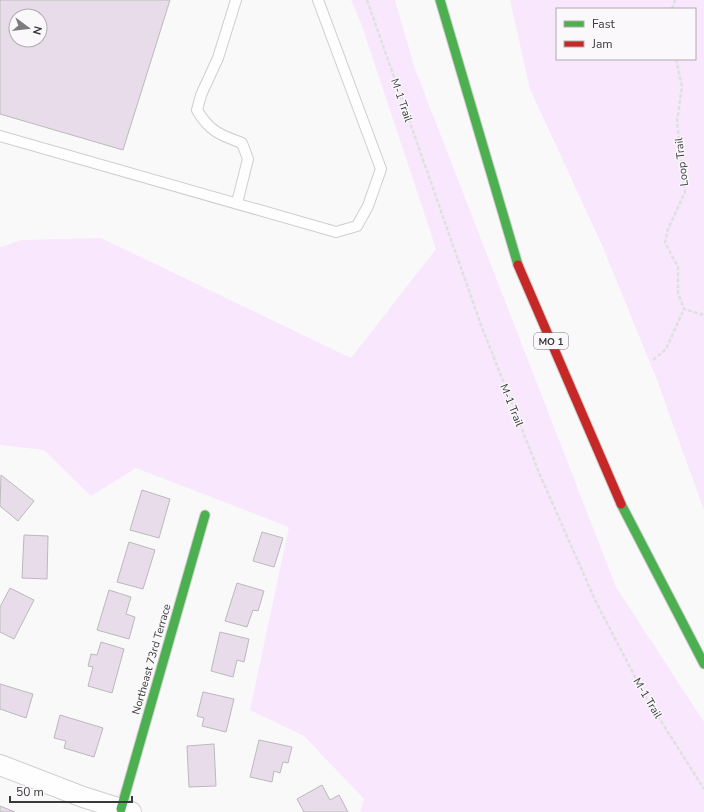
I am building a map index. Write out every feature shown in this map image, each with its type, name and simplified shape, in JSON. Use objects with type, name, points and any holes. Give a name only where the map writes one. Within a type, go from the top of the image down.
[{"type":"main road","name":"MO 1","points":[[440,0],[518,265],[628,520],[704,664]]},
{"type":"main road","name":"Northeast 73rd Terrace","points":[[126,811],[205,515]]},
{"type":"street","points":[[0,765],[39,781],[126,811]]},
{"type":"lane","points":[[236,0],[218,58],[201,95],[197,110],[202,118],[216,133],[242,142],[248,159],[237,204]]},
{"type":"lane","points":[[0,136],[336,232],[356,226],[368,206],[381,169],[318,0]]},
{"type":"path","name":"M-1 Trail","points":[[366,0],[481,325],[540,475],[596,602],[642,690],[704,789]]},
{"type":"path","name":"Loop Trail","points":[[676,60],[682,86],[677,122],[685,192],[668,229],[664,243],[678,267],[678,293],[684,309]]},
{"type":"path","points":[[653,360],[666,349],[684,309],[704,315]]},
{"type":"shaded area","points":[[351,0],[395,0],[415,69],[616,587],[704,722],[704,812],[360,812],[364,799],[304,736],[250,710],[289,527],[136,468],[91,496],[44,450],[0,445],[0,247],[22,240],[101,238],[351,358],[436,249],[361,23]]},
{"type":"shaded area","points":[[510,0],[704,0],[704,510],[657,380],[602,245],[530,89]]},
{"type":"building","points":[[0,0],[170,0],[123,150],[0,114]]},
{"type":"building","points":[[1,475],[34,501],[18,521],[0,506]]},
{"type":"building","points":[[142,490],[170,499],[159,538],[130,530]]},
{"type":"building","points":[[262,532],[283,538],[274,567],[253,561]]},
{"type":"building","points":[[24,535],[48,536],[47,579],[22,578]]},
{"type":"building","points":[[129,542],[155,550],[143,589],[117,582]]},
{"type":"building","points":[[237,583],[264,591],[258,611],[253,610],[247,627],[225,621]]},
{"type":"building","points":[[10,588],[34,600],[14,639],[0,632],[0,607]]},
{"type":"building","points":[[109,590],[131,597],[126,614],[135,617],[129,639],[97,630]]},
{"type":"building","points":[[220,632],[249,639],[244,662],[237,660],[233,677],[211,671]]},
{"type":"building","points":[[101,642],[124,649],[112,693],[88,686],[93,667],[88,666],[91,654],[97,655]]},
{"type":"building","points":[[0,684],[33,694],[26,718],[0,709]]},
{"type":"building","points":[[203,692],[234,699],[226,732],[202,726],[204,718],[197,716]]},
{"type":"building","points":[[60,715],[103,728],[94,757],[64,748],[66,741],[54,738]]},
{"type":"building","points":[[259,740],[292,747],[288,763],[283,762],[280,773],[274,771],[272,782],[250,777]]},
{"type":"building","points":[[214,744],[216,786],[189,787],[187,746]]},
{"type":"building","points":[[322,785],[330,800],[339,795],[348,812],[304,812],[297,799]]},
{"type":"building","points":[[0,806],[15,812],[0,812]]},
{"type":"traffic: fast","points":[[440,0],[518,265]]},
{"type":"traffic: fast","points":[[621,504],[704,664]]},
{"type":"traffic: fast","points":[[121,809],[205,515]]},
{"type":"traffic: jam","points":[[518,265],[621,504]]}]
